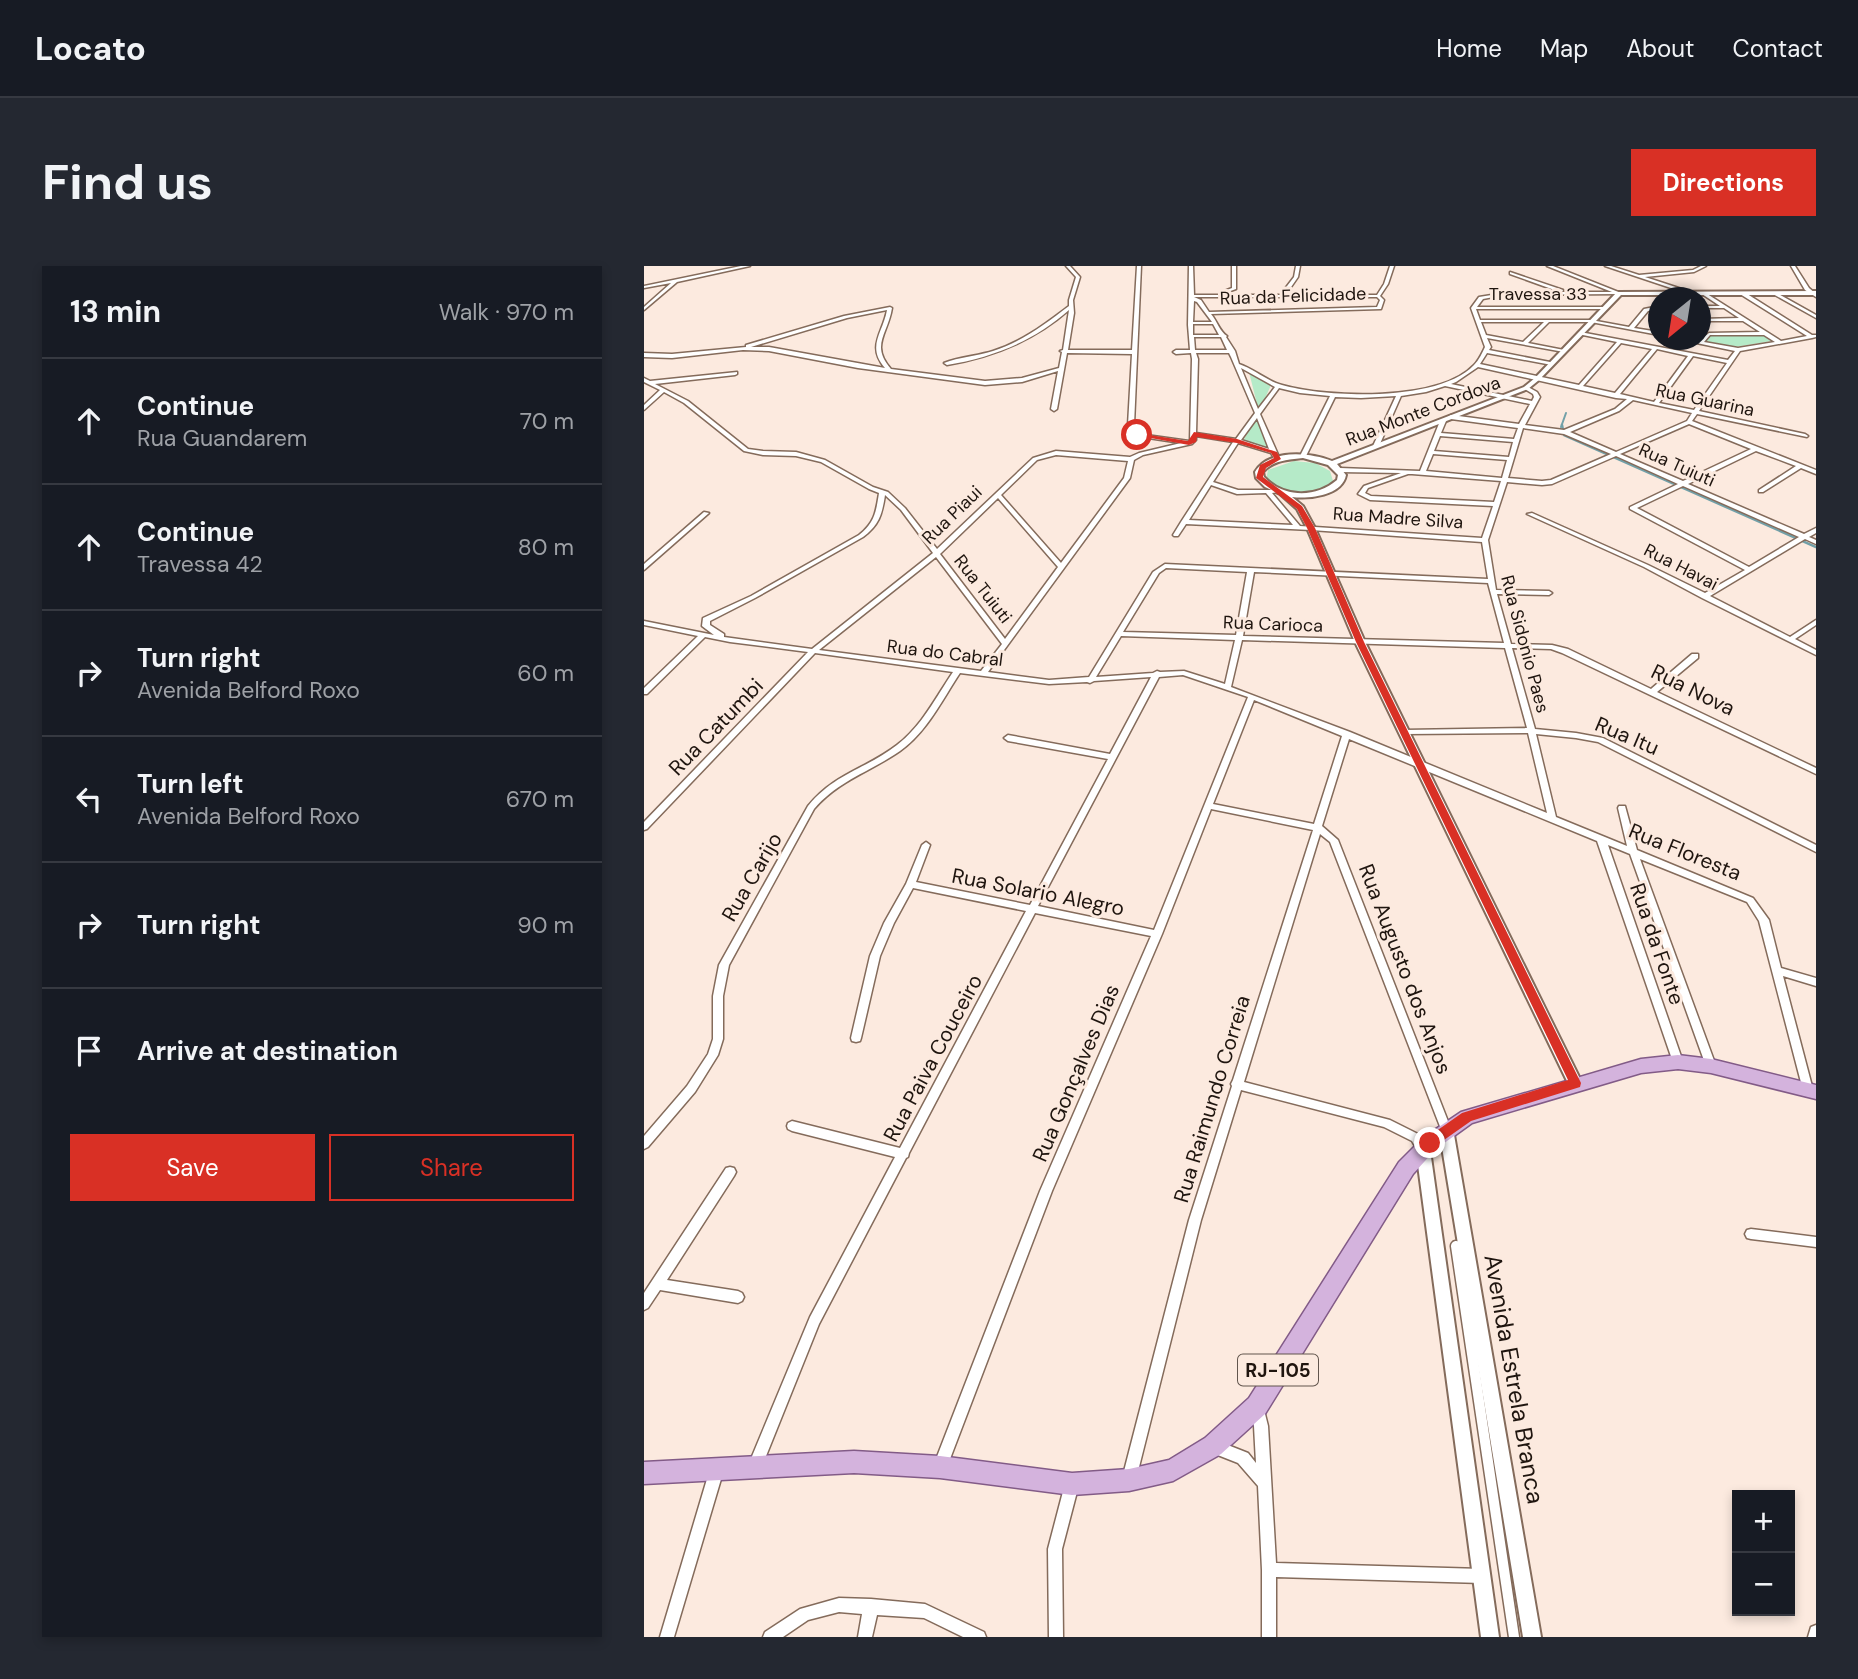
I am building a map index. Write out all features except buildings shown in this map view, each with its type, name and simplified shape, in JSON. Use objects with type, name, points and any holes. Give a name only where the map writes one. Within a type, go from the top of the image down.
[{"type":"main road","name":"RJ-105","points":[[644,1473],[854,1462],[940,1467],[1072,1484],[1129,1480],[1173,1470],[1213,1446],[1257,1406],[1387,1198],[1423,1150],[1446,1129],[1467,1117],[1575,1083],[1641,1066],[1678,1062],[1711,1066],[1812,1091]]},
{"type":"street","points":[[644,287],[748,266]]},
{"type":"street","points":[[947,363],[985,356],[1014,346],[1049,327],[1070,307],[1079,277],[1068,266]]},
{"type":"street","points":[[1139,266],[1130,419],[1139,444],[1189,443],[1194,440],[1195,359],[1191,336],[1191,266]]},
{"type":"street","points":[[1193,296],[1232,291],[1234,266]]},
{"type":"street","points":[[1298,266],[1288,292],[1313,296]]},
{"type":"street","points":[[1193,296],[1379,293],[1392,266]]},
{"type":"street","points":[[1549,266],[1619,293]]},
{"type":"street","points":[[1607,266],[1671,287]]},
{"type":"street","points":[[1659,266],[1676,272]]},
{"type":"street","points":[[1637,276],[1695,271],[1704,266]]},
{"type":"street","points":[[1793,266],[1815,294]]},
{"type":"street","points":[[1512,273],[1569,294]]},
{"type":"street","points":[[644,309],[675,282]]},
{"type":"street","name":"Rua da Felicidade","points":[[1209,313],[1379,308],[1382,300],[1379,293]]},
{"type":"street","name":"Rua Monte Cordova","points":[[1332,463],[1525,388],[1537,379],[1619,293]]},
{"type":"street","points":[[1240,365],[1278,386],[1333,396],[1399,395],[1443,384],[1465,375],[1478,365],[1487,351],[1486,336],[1473,308],[1478,300],[1493,295],[1648,293]]},
{"type":"street","points":[[1711,293],[1815,294]]},
{"type":"street","points":[[1742,293],[1814,336]]},
{"type":"street","points":[[1776,293],[1816,317]]},
{"type":"street","points":[[1193,296],[1225,336],[1240,365],[1276,455]]},
{"type":"street","points":[[1711,297],[1779,342]]},
{"type":"street","points":[[1054,409],[1072,313],[1070,307]]},
{"type":"street","points":[[1711,307],[1726,307]]},
{"type":"street","points":[[644,355],[694,354],[743,348],[846,317],[890,308],[877,344],[882,363],[889,371]]},
{"type":"street","name":"Travessa 33","points":[[1473,308],[1603,308]]},
{"type":"street","points":[[1630,329],[1648,310]]},
{"type":"street","points":[[1711,320],[1746,319]]},
{"type":"street","points":[[1480,321],[1591,321],[1648,332]]},
{"type":"street","points":[[1524,344],[1548,321]]},
{"type":"street","points":[[1191,323],[1216,323]]},
{"type":"street","points":[[1580,333],[1648,346]]},
{"type":"street","points":[[1711,334],[1766,333]]},
{"type":"street","points":[[1191,336],[1225,336]]},
{"type":"street","points":[[1486,336],[1562,351]]},
{"type":"street","points":[[1711,344],[1738,349],[1814,336]]},
{"type":"street","points":[[1579,388],[1620,341]]},
{"type":"street","points":[[743,348],[784,351],[889,371],[985,383],[1022,380],[1060,369]]},
{"type":"street","points":[[1194,435],[1237,441],[1276,455],[1303,456],[1332,463],[1340,470],[1423,472],[1547,483],[1689,422],[1738,349]]},
{"type":"street","points":[[1616,396],[1654,350]]},
{"type":"street","points":[[1666,350],[1729,362]]},
{"type":"street","points":[[1063,351],[1133,352]]},
{"type":"street","points":[[1176,352],[1232,351]]},
{"type":"street","points":[[1487,351],[1550,364]]},
{"type":"street","points":[[1655,404],[1691,355]]},
{"type":"street","points":[[1478,365],[1631,399]]},
{"type":"street","points":[[647,381],[735,373]]},
{"type":"street","name":"Rua Tuiuti","points":[[647,381],[686,402],[746,450],[796,454],[828,463],[871,488],[882,491],[903,509],[1004,643]]},
{"type":"street","points":[[1443,384],[1532,404],[1536,395],[1525,388]]},
{"type":"street","points":[[1176,536],[1237,441],[1278,386]]},
{"type":"street","points":[[644,408],[663,390]]},
{"type":"street","points":[[1376,446],[1399,395]]},
{"type":"street","points":[[1303,456],[1333,396]]},
{"type":"street","name":"Rua Guarina","points":[[1562,431],[1617,410],[1631,399],[1805,436]]},
{"type":"street","name":"Rua Sidonio Paes","points":[[1532,404],[1522,424],[1485,540],[1493,592],[1532,732],[1552,818]]},
{"type":"street","points":[[1423,472],[1447,419]]},
{"type":"street","name":"Rua Tuiuti","points":[[1447,419],[1522,424],[1562,431],[1610,457],[1802,539],[1816,542]]},
{"type":"street","points":[[1689,422],[1816,472]]},
{"type":"street","points":[[1438,434],[1517,440]]},
{"type":"street","name":"Rua Piaui","points":[[813,651],[936,554],[1035,459],[1047,454],[1131,459],[1139,444],[1189,443]]},
{"type":"street","points":[[1750,570],[1632,508],[1757,449]]},
{"type":"street","points":[[1430,452],[1511,459]]},
{"type":"street","points":[[1276,455],[1259,472],[1264,484],[1300,508],[1311,528],[1360,642],[1575,1083]]},
{"type":"street","points":[[983,674],[1127,478],[1131,459]]},
{"type":"street","points":[[1761,491],[1801,466]]},
{"type":"street","points":[[1210,483],[1226,490],[1308,495],[1337,486],[1341,481],[1340,470]]},
{"type":"street","points":[[1412,472],[1366,487],[1362,496],[1495,504]]},
{"type":"street","points":[[730,640],[711,632],[706,626],[706,620],[753,597],[861,536],[875,523],[882,491]]},
{"type":"street","points":[[1276,492],[1298,527]]},
{"type":"street","points":[[997,494],[1061,567]]},
{"type":"street","points":[[1300,508],[1308,495]]},
{"type":"street","points":[[644,569],[706,513]]},
{"type":"street","name":"Rua Havai","points":[[1530,514],[1577,533],[1816,653]]},
{"type":"street","name":"Rua Madre Silva","points":[[1184,522],[1485,540]]},
{"type":"street","points":[[1704,597],[1816,530]]},
{"type":"street","points":[[1090,681],[1162,567],[1491,581]]},
{"type":"street","points":[[1228,686],[1251,569]]},
{"type":"street","points":[[1493,592],[1549,593]]},
{"type":"street","points":[[1791,639],[1816,622]]},
{"type":"street","name":"Rua do Cabral","points":[[644,623],[702,636],[1049,682],[1184,673],[1228,686],[1347,734]]},
{"type":"street","name":"Rua Carioca","points":[[1119,634],[1552,647]]},
{"type":"street","points":[[644,692],[702,636]]},
{"type":"street","name":"Rua Nova","points":[[1552,647],[1816,771]]},
{"type":"street","name":"Rua Catumbi","points":[[644,827],[813,651]]},
{"type":"street","points":[[1652,692],[1695,656]]},
{"type":"street","name":"Rua Carijo","points":[[644,1144],[691,1089],[713,1055],[718,1040],[718,996],[724,965],[810,808],[830,786],[886,756],[910,739],[958,670]]},
{"type":"street","name":"Rua Paiva Couceiro","points":[[755,1466],[814,1321],[1157,673]]},
{"type":"street","name":"Rua Gonçalves Dias","points":[[940,1467],[1046,1191],[1157,934],[1252,696]]},
{"type":"street","name":"Rua Itu","points":[[1405,732],[1532,732],[1576,734],[1600,740],[1816,849]]},
{"type":"street","name":"Rua Floresta","points":[[1347,734],[1750,901],[1764,920],[1812,1091]]},
{"type":"street","name":"Rua Raimundo Correia","points":[[1129,1480],[1195,1220],[1236,1084],[1320,828],[1347,734]]},
{"type":"street","points":[[1008,738],[1113,757]]},
{"type":"street","points":[[1208,806],[1320,828]]},
{"type":"street","name":"Rua da Fonte","points":[[1622,808],[1633,851],[1711,1066]]},
{"type":"street","name":"Rua Augusto dos Anjos","points":[[1320,828],[1334,840],[1339,851],[1446,1129]]},
{"type":"street","name":"Rua da Fonte","points":[[1601,839],[1678,1062]]},
{"type":"street","points":[[856,1038],[875,956],[889,923],[911,884],[926,845]]},
{"type":"street","name":"Rua Solario Alegro","points":[[911,884],[1033,911],[1157,934]]},
{"type":"street","points":[[1776,970],[1816,982]]},
{"type":"street","points":[[1236,1084],[1386,1123],[1416,1138],[1423,1150],[1490,1637]]},
{"type":"street","points":[[792,1126],[904,1154]]},
{"type":"street","name":"Avenida Estrela Branca","points":[[1446,1129],[1532,1637]]},
{"type":"street","points":[[644,1304],[730,1172]]},
{"type":"street","points":[[1751,1234],[1816,1242]]},
{"type":"street","points":[[1456,1246],[1514,1637]]},
{"type":"street","points":[[657,1284],[738,1297]]},
{"type":"street","points":[[1257,1406],[1261,1426],[1269,1570],[1269,1637]]},
{"type":"street","points":[[1213,1446],[1243,1458],[1255,1469],[1263,1482]]},
{"type":"street","points":[[667,1637],[717,1469]]},
{"type":"street","points":[[1056,1637],[1055,1549],[1072,1484]]},
{"type":"street","points":[[1269,1570],[1482,1576]]},
{"type":"street","points":[[865,1637],[871,1606]]},
{"type":"street","points":[[770,1637],[805,1614],[824,1607],[871,1606],[925,1611],[979,1637]]},
{"type":"green space","points":[[1711,335],[1764,335],[1772,341],[1735,347],[1711,342]]},
{"type":"green space","points":[[1249,372],[1271,385],[1259,412]]},
{"type":"green space","points":[[1259,412],[1268,448],[1243,441]]},
{"type":"green space","points":[[1294,461],[1315,463],[1330,471],[1333,481],[1318,491],[1300,493],[1282,489],[1266,480],[1268,470]]},
{"type":"waterway","points":[[1561,427],[1566,413]]},
{"type":"waterway","points":[[1562,425],[1564,435],[1816,547]]},
{"type":"route","points":[[1137,435],[1189,443],[1194,440],[1194,435],[1237,441],[1274,452],[1278,459],[1262,467],[1260,478],[1264,484],[1283,493],[1300,508],[1311,528],[1360,642],[1575,1083],[1467,1117],[1446,1129],[1430,1143]]}]
